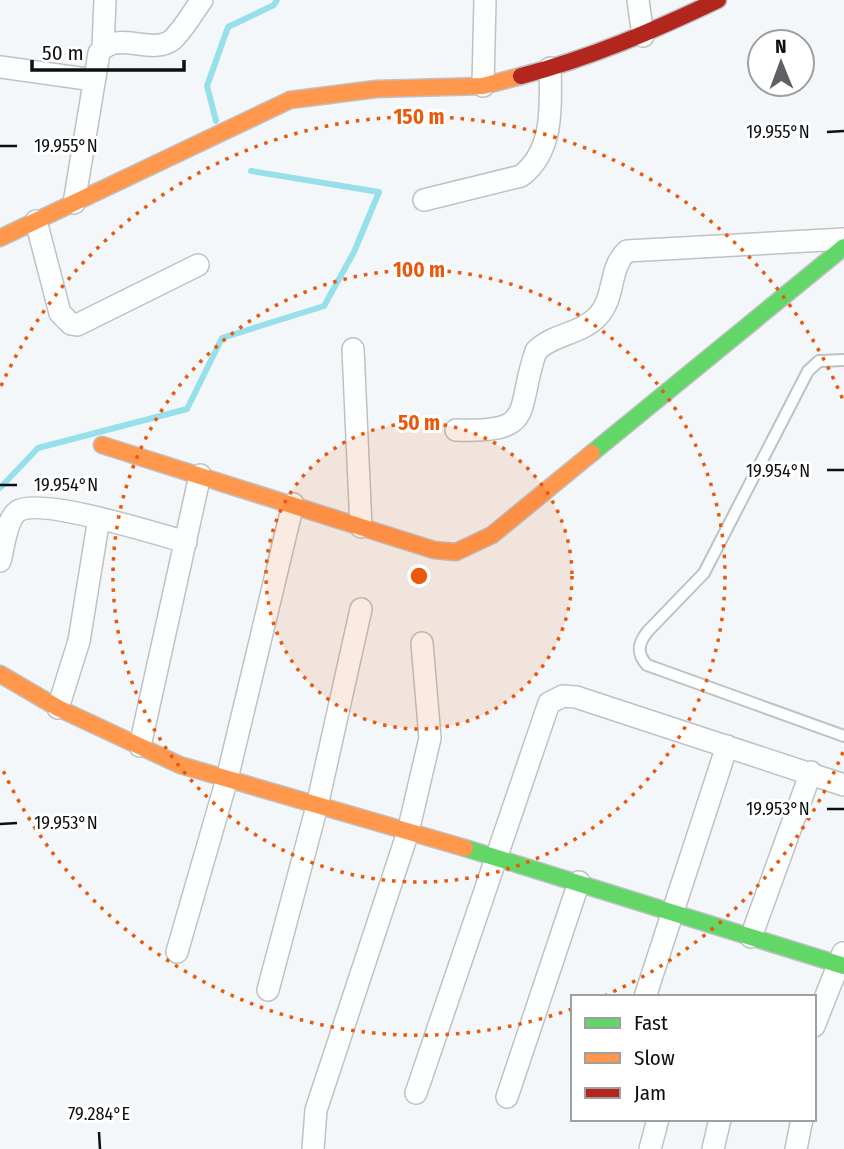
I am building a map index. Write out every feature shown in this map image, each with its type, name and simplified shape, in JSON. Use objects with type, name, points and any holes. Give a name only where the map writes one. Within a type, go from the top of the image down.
[{"type":"street","points":[[74,204],[96,60],[103,47],[105,0]]},
{"type":"street","points":[[103,47],[113,43],[161,44],[170,41],[202,0]]},
{"type":"street","points":[[483,86],[485,0]]},
{"type":"street","points":[[638,0],[643,36]]},
{"type":"street","points":[[0,238],[290,100],[376,89],[483,86],[550,68],[643,36],[718,0]]},
{"type":"street","points":[[0,66],[94,80]]},
{"type":"street","points":[[424,200],[521,176],[533,167],[542,154],[551,111],[550,68]]},
{"type":"street","points":[[36,221],[60,313],[71,324],[77,325],[198,265]]},
{"type":"street","points":[[456,430],[501,429],[516,419],[526,400],[536,351],[598,317],[609,298],[617,266],[627,251],[844,239]]},
{"type":"street","points":[[102,445],[446,552],[469,548],[492,535],[844,247]]},
{"type":"street","points":[[353,349],[361,527]]},
{"type":"street","points":[[140,746],[200,475]]},
{"type":"street","points":[[177,952],[227,779],[293,505]]},
{"type":"street","points":[[0,561],[16,512],[38,507],[99,518],[186,542]]},
{"type":"street","points":[[58,708],[79,641],[99,518]]},
{"type":"street","points":[[268,990],[317,806],[361,609]]},
{"type":"street","points":[[313,1149],[316,1110],[408,832],[430,738],[422,643]]},
{"type":"street","points":[[0,674],[58,708],[180,765],[579,882],[751,937],[842,960],[816,1021]]},
{"type":"street","points":[[416,1093],[549,703],[555,698],[576,697],[844,785]]},
{"type":"street","points":[[646,995],[674,914],[680,883],[727,746]]},
{"type":"street","points":[[751,937],[811,772]]},
{"type":"street","points":[[507,1097],[579,882]]},
{"type":"street","points":[[650,1149],[657,1121]]},
{"type":"street","points":[[713,1149],[720,1121]]},
{"type":"street","points":[[796,1149],[802,1121]]},
{"type":"lane","points":[[844,360],[819,361],[808,370],[704,572],[640,640],[639,650],[647,665],[844,736]]},
{"type":"waterway","points":[[216,121],[207,86],[228,27],[274,5],[277,0]]},
{"type":"waterway","points":[[0,488],[38,448],[187,409],[222,338],[324,306],[354,252],[379,192],[251,171]]},
{"type":"traffic: fast","points":[[592,453],[844,247]]},
{"type":"traffic: fast","points":[[465,848],[844,966]]},
{"type":"traffic: slow","points":[[0,238],[290,100],[376,89],[483,86],[521,76]]},
{"type":"traffic: slow","points":[[102,445],[434,550],[456,552],[492,535],[592,453]]},
{"type":"traffic: slow","points":[[0,674],[58,708],[180,765],[465,848]]},
{"type":"traffic: jam","points":[[521,76],[621,43],[718,0]]}]
